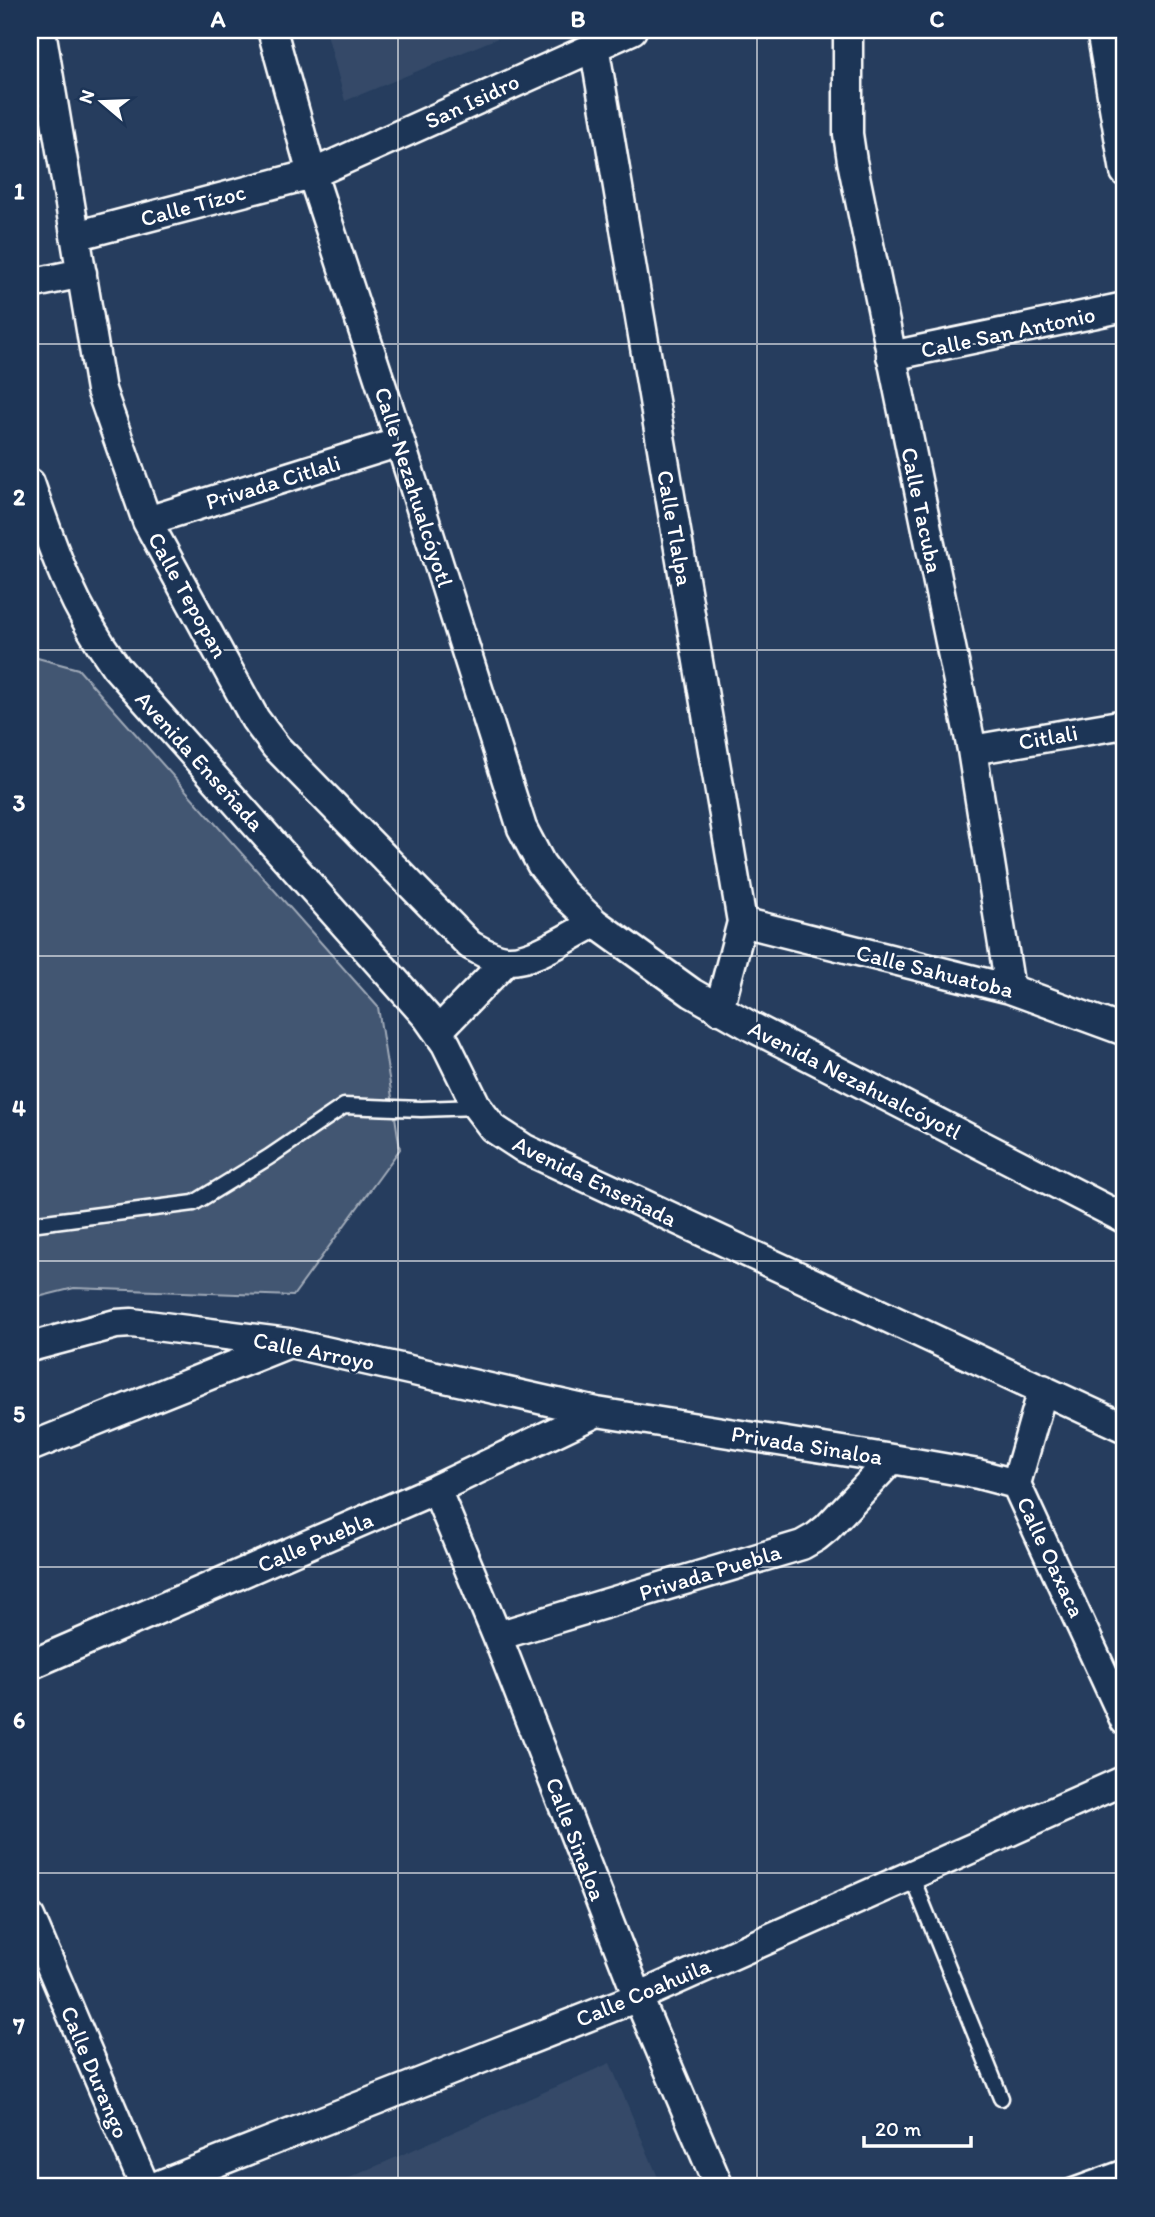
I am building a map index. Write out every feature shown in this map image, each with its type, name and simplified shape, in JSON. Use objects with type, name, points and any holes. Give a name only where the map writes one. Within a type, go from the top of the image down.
[{"type":"street","name":"Calle Tepopan","points":[[41,30],[100,390],[147,521],[255,719],[276,747],[470,945],[490,956],[507,960]]},
{"type":"street","name":"Calle Nezahualcóyotl","points":[[272,30],[312,174],[522,828],[541,864],[564,893],[595,923]]},
{"type":"street","name":"San Isidro","points":[[312,174],[632,30]]},
{"type":"street","name":"Calle Tacuba","points":[[848,30],[848,134],[972,750],[1010,989]]},
{"type":"street","points":[[1101,30],[1125,172]]},
{"type":"street","name":"Calle Tlalpa","points":[[594,45],[742,922],[719,1010]]},
{"type":"street","name":"Calle Tízoc","points":[[75,236],[312,174]]},
{"type":"street","points":[[30,284],[82,273]]},
{"type":"street","name":"Calle San Antonio","points":[[891,356],[1125,307]]},
{"type":"street","name":"Privada Citlali","points":[[147,521],[400,442]]},
{"type":"street","name":"Avenida Enseñada","points":[[30,482],[53,551],[72,597],[93,635],[116,667],[438,1031],[477,1107],[493,1128],[525,1149],[1125,1428]]},
{"type":"street","name":"Citlali","points":[[972,750],[1125,724]]},
{"type":"street","name":"Calle Sahuatoba","points":[[742,922],[1010,989],[1125,1031]]},
{"type":"street","points":[[438,1031],[507,960],[528,957],[595,923]]},
{"type":"street","name":"Avenida Nezahualcóyotl","points":[[595,923],[719,1010],[1125,1219]]},
{"type":"street","name":"Calle Arroyo","points":[[30,1348],[132,1322],[289,1343],[597,1412]]},
{"type":"street","points":[[30,1447],[289,1343]]},
{"type":"street","name":"Calle Oaxaca","points":[[1043,1389],[1016,1484],[1125,1721]]},
{"type":"street","name":"Privada Sinaloa","points":[[597,1412],[892,1459],[978,1474],[1016,1484]]},
{"type":"street","name":"Calle Puebla","points":[[30,1665],[436,1489],[597,1412]]},
{"type":"street","name":"Privada Puebla","points":[[498,1636],[802,1545],[827,1528],[892,1459]]},
{"type":"street","name":"Calle Sinaloa","points":[[436,1489],[498,1636],[638,1997],[719,2187]]},
{"type":"street","name":"Calle Coahuila","points":[[154,2187],[638,1997],[1125,1780]]},
{"type":"street","name":"Calle Durango","points":[[30,1917],[145,2187]]},
{"type":"lane","points":[[30,1224],[194,1203],[269,1157],[344,1105],[421,1109],[477,1107]]},
{"type":"lane","points":[[911,1875],[1001,2098]]},
{"type":"lane","points":[[1070,2187],[1125,2166]]},
{"type":"shaded area","points":[[326,30],[517,30],[345,101]]},
{"type":"shaded area","points":[[30,656],[78,669],[378,1007],[400,1149],[293,1296],[74,1288],[30,1299]]},
{"type":"shaded area","points":[[610,2063],[662,2187],[329,2187]]}]
